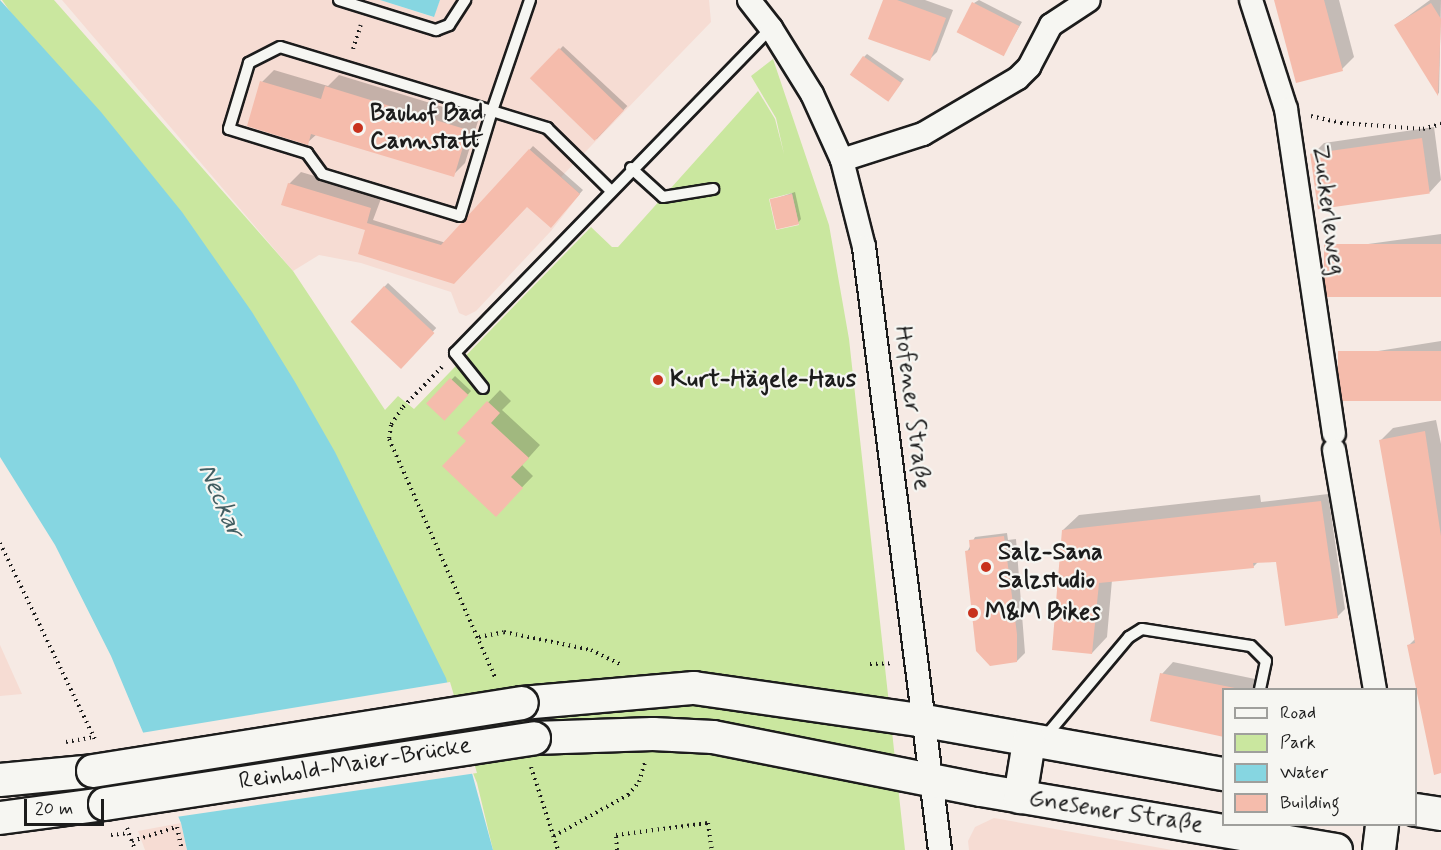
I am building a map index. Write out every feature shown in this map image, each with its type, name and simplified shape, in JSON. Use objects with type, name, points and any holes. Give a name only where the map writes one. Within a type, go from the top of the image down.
[{"type":"main road","name":"Reinhold-Maier-Brücke","points":[[0,780],[96,759],[522,703],[694,688],[925,721]]},
{"type":"main road","points":[[807,754],[813,704]]},
{"type":"main road","points":[[925,721],[1034,743],[1222,774]]},
{"type":"main road","name":"Reinhold-Maier-Brücke","points":[[0,818],[115,813],[531,748],[703,736],[807,754]]},
{"type":"main road","points":[[1020,797],[1034,743]]},
{"type":"main road","name":"Gnesener Straße","points":[[807,754],[1020,797],[1336,850]]},
{"type":"main road","points":[[1417,810],[1441,814]]},
{"type":"main road","points":[[1379,850],[1382,826]]},
{"type":"street","name":"Hofener Straße","points":[[749,0],[771,28],[812,94],[843,160],[864,247],[940,850]]},
{"type":"street","points":[[843,160],[923,134],[1018,78],[1051,25],[1089,0]]},
{"type":"street","name":"Zuckerleweg","points":[[1251,0],[1286,110],[1334,441],[1375,688]]},
{"type":"lane","points":[[339,0],[436,30],[449,25],[465,0]]},
{"type":"lane","points":[[530,0],[492,111],[460,216],[322,174],[307,153],[229,129],[249,63],[280,47],[492,111],[547,128],[610,190]]},
{"type":"lane","points":[[483,388],[455,353],[631,168],[771,28]]},
{"type":"lane","points":[[631,168],[663,197],[713,189]]},
{"type":"lane","points":[[1034,743],[1129,637],[1142,629],[1251,646],[1266,661],[1260,688]]},
{"type":"path","points":[[353,48],[362,23]]},
{"type":"path","points":[[1286,110],[1341,123],[1423,129],[1441,124]]},
{"type":"path","points":[[455,353],[402,408],[391,425],[389,439],[497,681]]},
{"type":"path","points":[[0,543],[96,759]]},
{"type":"path","points":[[479,637],[504,632],[591,650],[621,664]]},
{"type":"path","points":[[531,748],[558,850]]},
{"type":"path","points":[[554,836],[628,795],[639,782],[644,764]]},
{"type":"path","points":[[115,813],[135,850]]},
{"type":"path","points":[[617,850],[616,835],[708,822],[712,850]]},
{"type":"path","points":[[132,841],[177,827],[182,850]]},
{"type":"shaded area","points":[[62,0],[380,0],[433,17],[440,0],[709,0],[711,22],[561,177],[580,194],[551,231],[476,311],[466,316],[459,313],[451,292],[361,263],[319,255],[293,271]]},
{"type":"shaded area","points":[[0,645],[22,694],[0,696]]},
{"type":"shaded area","points":[[994,818],[1172,850],[969,850],[968,841],[975,827]]},
{"type":"shaded area","points":[[181,823],[187,850],[145,850],[138,831]]},
{"type":"green space","points":[[2,0],[54,0],[293,271],[385,410],[398,396],[414,409],[591,227],[612,247],[618,247],[758,91],[775,119],[784,154],[776,118],[751,76],[773,59],[829,225],[849,339],[905,850],[493,850],[477,783],[376,536]],"holes":[[[792,193],[799,225],[776,230],[769,199]]]},
{"type":"water","name":"Neckar","points":[[0,0],[101,112],[182,212],[252,312],[295,382],[335,452],[446,678],[493,850],[187,850],[181,823],[111,656],[55,545],[0,457]]},
{"type":"water","points":[[380,0],[440,0],[434,17]]},
{"type":"pier","points":[[450,682],[477,773],[176,817],[141,733]]},
{"type":"building","points":[[883,0],[897,0],[946,18],[930,61],[868,39]]},
{"type":"building","points":[[1274,0],[1324,0],[1343,71],[1296,83]]},
{"type":"building","points":[[972,2],[1019,26],[1004,56],[957,32]]},
{"type":"building","points":[[1431,3],[1441,19],[1438,96],[1394,25]]},
{"type":"building","points":[[559,48],[624,111],[595,141],[530,78]]},
{"type":"building","points":[[863,56],[902,83],[888,102],[850,75]]},
{"type":"building","name":"Bauhof Bad Cannstatt","points":[[260,81],[321,99],[325,86],[468,130],[454,177],[311,134],[308,145],[247,126]]},
{"type":"building","points":[[1422,138],[1430,193],[1318,209],[1310,154]]},
{"type":"building","points":[[529,149],[580,194],[551,228],[527,207],[454,284],[358,254],[365,230],[281,205],[288,183],[371,208],[367,223],[441,245]]},
{"type":"building","points":[[792,194],[799,224],[777,229],[770,199]]},
{"type":"building","points":[[1324,244],[1441,244],[1441,297],[1324,297]]},
{"type":"building","points":[[384,286],[434,333],[401,369],[351,322]]},
{"type":"building","points":[[1338,351],[1441,351],[1441,401],[1338,401]]},
{"type":"building","points":[[450,378],[468,395],[444,421],[426,404]]},
{"type":"building","points":[[487,401],[500,413],[491,423],[529,458],[511,477],[523,488],[496,517],[442,466],[466,441],[457,433]]},
{"type":"building","points":[[1425,431],[1441,536],[1441,773],[1434,775],[1407,645],[1415,643],[1379,440]]},
{"type":"building","points":[[1321,501],[1338,618],[1285,626],[1276,562],[1253,563],[1254,568],[1099,583],[1092,654],[1052,650],[1062,530]]},
{"type":"building","points":[[1004,536],[1017,634],[1017,662],[990,666],[976,651],[965,551],[970,550],[969,540]]},
{"type":"building","points":[[1160,673],[1235,688],[1222,688],[1222,737],[1150,721]]},
{"type":"place","name":"Bauhof Bad Cannstatt","points":[[358,128]]},
{"type":"place","name":"Kurt-Hägele-Haus","points":[[658,380]]},
{"type":"place","name":"Salz-Sana Salzstudio","points":[[986,567]]},
{"type":"place","name":"M&M Bikes","points":[[973,613]]}]
